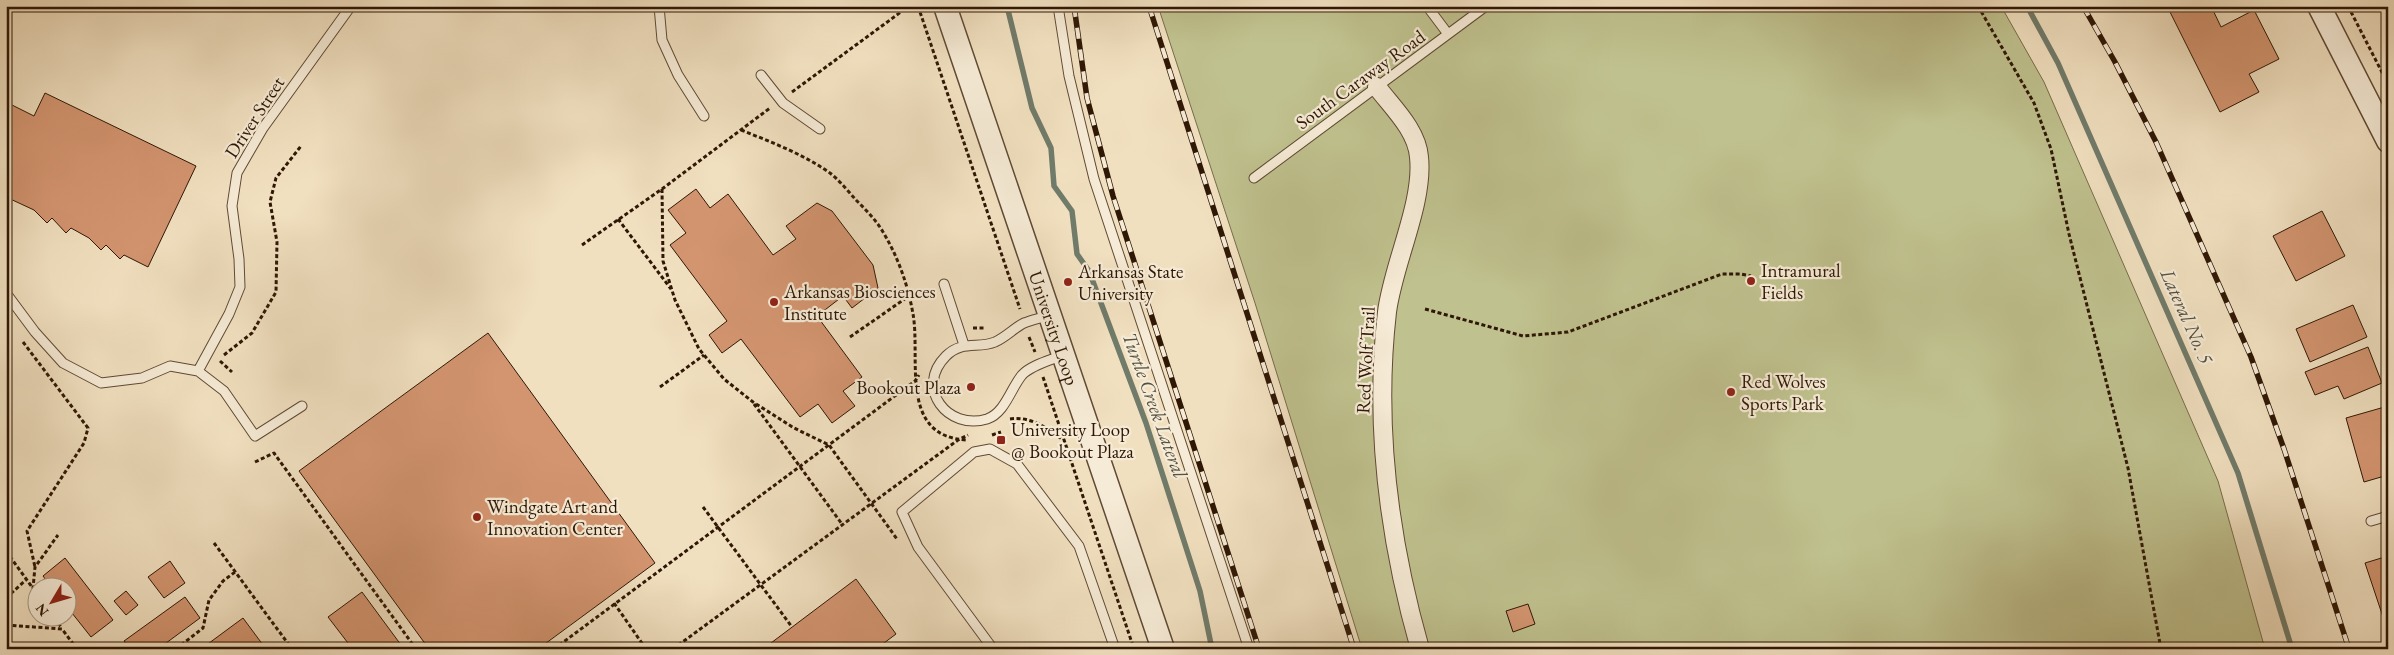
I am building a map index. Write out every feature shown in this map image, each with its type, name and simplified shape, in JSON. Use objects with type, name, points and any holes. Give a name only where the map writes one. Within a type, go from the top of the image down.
[{"type":"street","name":"University Loop","points":[[944,6],[1163,649]]},
{"type":"street","points":[[2319,6],[2388,142]]},
{"type":"street","name":"Red Wolf Trail","points":[[1377,87],[1415,138],[1419,156],[1416,197],[1400,255],[1388,310],[1383,360],[1382,411],[1396,548],[1420,649]]},
{"type":"lane","name":"Driver Street","points":[[198,371],[229,314],[240,287],[239,259],[232,206],[237,173],[263,128],[351,6]]},
{"type":"lane","points":[[659,6],[662,40],[678,75],[704,116]]},
{"type":"lane","points":[[1058,6],[1069,76],[1094,179],[1249,649]]},
{"type":"lane","points":[[1428,6],[1448,34]]},
{"type":"lane","name":"South Caraway Road","points":[[1254,178],[1486,6]]},
{"type":"lane","points":[[761,75],[783,103],[820,129]]},
{"type":"lane","points":[[944,284],[964,345]]},
{"type":"lane","points":[[6,293],[35,332],[63,363],[101,383],[142,378],[170,366],[198,371],[224,390],[255,436],[302,406]]},
{"type":"lane","points":[[1050,315],[1025,323],[994,342],[964,345],[945,357],[934,376],[933,392],[941,407],[952,416],[969,422],[989,418],[999,410],[1023,374],[1063,355]]},
{"type":"lane","points":[[993,649],[918,547],[902,512],[974,452],[990,449],[1017,464],[1079,546],[1115,649]]},
{"type":"lane","points":[[2371,521],[2388,516]]},
{"type":"path","points":[[792,92],[908,6]]},
{"type":"path","points":[[1978,6],[2034,103],[2051,149],[2069,234],[2128,468],[2162,649]]},
{"type":"path","points":[[2348,6],[2388,84]]},
{"type":"path","points":[[582,245],[662,189],[770,107]]},
{"type":"path","points":[[741,130],[788,148],[830,174],[865,209],[883,231],[905,279],[909,296],[913,316],[915,380],[922,415],[944,434],[958,440],[974,440]]},
{"type":"path","points":[[232,372],[219,360],[252,333],[276,292],[277,242],[270,202],[276,178],[301,146]]},
{"type":"path","points":[[662,189],[663,262],[672,291],[699,349],[724,379],[753,402],[794,428],[828,445],[903,547]]},
{"type":"path","points":[[618,219],[672,291]]},
{"type":"path","points":[[1425,309],[1523,336],[1532,336],[1568,332],[1722,274],[1751,276]]},
{"type":"path","points":[[850,337],[909,296]]},
{"type":"path","points":[[1015,310],[1018,304]]},
{"type":"path","points":[[959,330],[992,328]]},
{"type":"path","points":[[17,335],[88,428],[84,443],[28,531],[35,567],[34,578]]},
{"type":"path","points":[[660,387],[704,356]]},
{"type":"path","points":[[554,649],[915,380],[924,368]]},
{"type":"path","points":[[753,402],[842,524]]},
{"type":"path","points":[[1003,423],[1016,418],[1026,420],[1047,428],[1065,441]]},
{"type":"path","points":[[673,649],[958,440],[973,433],[960,431]]},
{"type":"path","points":[[983,438],[1002,432]]},
{"type":"path","points":[[255,462],[274,453],[416,649]]},
{"type":"path","points":[[703,507],[792,627]]},
{"type":"path","points":[[35,567],[58,535]]},
{"type":"path","points":[[214,543],[292,649]]},
{"type":"path","points":[[6,551],[27,579],[6,598]]},
{"type":"path","points":[[176,649],[203,628],[209,600],[223,581],[235,572]]},
{"type":"path","points":[[614,603],[646,649]]},
{"type":"path","points":[[6,625],[28,626]]},
{"type":"path","points":[[62,628],[77,649]]},
{"type":"green space","name":"Red Wolves Sports Park","points":[[1158,6],[2001,6],[2044,82],[2218,481],[2265,649],[1362,649],[1255,303]]},
{"type":"building","points":[[2167,6],[2211,6],[2221,27],[2254,10],[2279,59],[2249,74],[2259,92],[2220,112]]},
{"type":"building","points":[[45,93],[196,166],[148,267],[124,255],[120,259],[106,245],[101,250],[89,238],[71,228],[66,233],[52,218],[47,223],[34,210],[6,197],[6,102],[34,116]]},
{"type":"building","name":"Arkansas Biosciences Institute","points":[[696,189],[710,208],[728,194],[773,255],[796,239],[786,226],[817,203],[832,211],[873,265],[878,288],[852,308],[843,296],[817,316],[862,377],[843,391],[855,406],[832,423],[818,404],[800,417],[741,339],[722,353],[709,335],[727,321],[670,245],[686,233],[668,210]]},
{"type":"building","points":[[2322,211],[2345,256],[2296,281],[2273,236]]},
{"type":"building","points":[[2353,305],[2367,337],[2310,362],[2296,329]]},
{"type":"building","name":"Windgate Art and Innovation Center","points":[[488,333],[655,563],[538,649],[429,649],[299,471]]},
{"type":"building","points":[[2368,347],[2382,383],[2344,399],[2338,386],[2315,395],[2305,372]]},
{"type":"building","points":[[2388,406],[2388,475],[2364,482],[2346,418]]},
{"type":"building","points":[[2388,556],[2388,632],[2365,563]]},
{"type":"building","points":[[65,558],[113,620],[91,637],[78,621],[78,578],[44,578],[43,576]]},
{"type":"building","points":[[170,561],[185,583],[164,598],[148,577]]},
{"type":"building","points":[[856,579],[896,634],[876,649],[763,649]]},
{"type":"building","points":[[126,591],[138,605],[126,615],[114,601]]},
{"type":"building","points":[[362,592],[404,649],[349,649],[351,647],[328,617]]},
{"type":"building","points":[[185,597],[200,618],[158,649],[130,649],[124,641]]},
{"type":"building","points":[[1528,604],[1535,624],[1513,632],[1506,611]]},
{"type":"building","points":[[243,618],[266,649],[201,649]]},
{"type":"waterway","name":"Turtle Creek Lateral","points":[[1007,6],[1032,108],[1051,148],[1054,186],[1072,211],[1077,254],[1089,271],[1146,423],[1200,591],[1212,649]]},
{"type":"waterway","name":"Lateral No. 5","points":[[2027,6],[2058,63],[2238,473],[2292,649]]},
{"type":"railway","points":[[1074,6],[1087,98],[1113,196],[1259,649]]},
{"type":"railway","points":[[1149,6],[1354,649]]},
{"type":"railway","points":[[2083,6],[2115,62],[2156,142],[2251,357],[2284,449],[2349,649]]},
{"type":"place","name":"Intramural Fields","points":[[1751,281]]},
{"type":"place","name":"Arkansas State University","points":[[1068,282]]},
{"type":"place","name":"Arkansas Biosciences Institute","points":[[774,302]]},
{"type":"place","name":"Bookout Plaza","points":[[971,387]]},
{"type":"place","name":"Red Wolves Sports Park","points":[[1731,392]]},
{"type":"place","name":"University Loop @ Bookout Plaza","points":[[1001,440]]},
{"type":"place","name":"Windgate Art and Innovation Center","points":[[477,517]]}]
